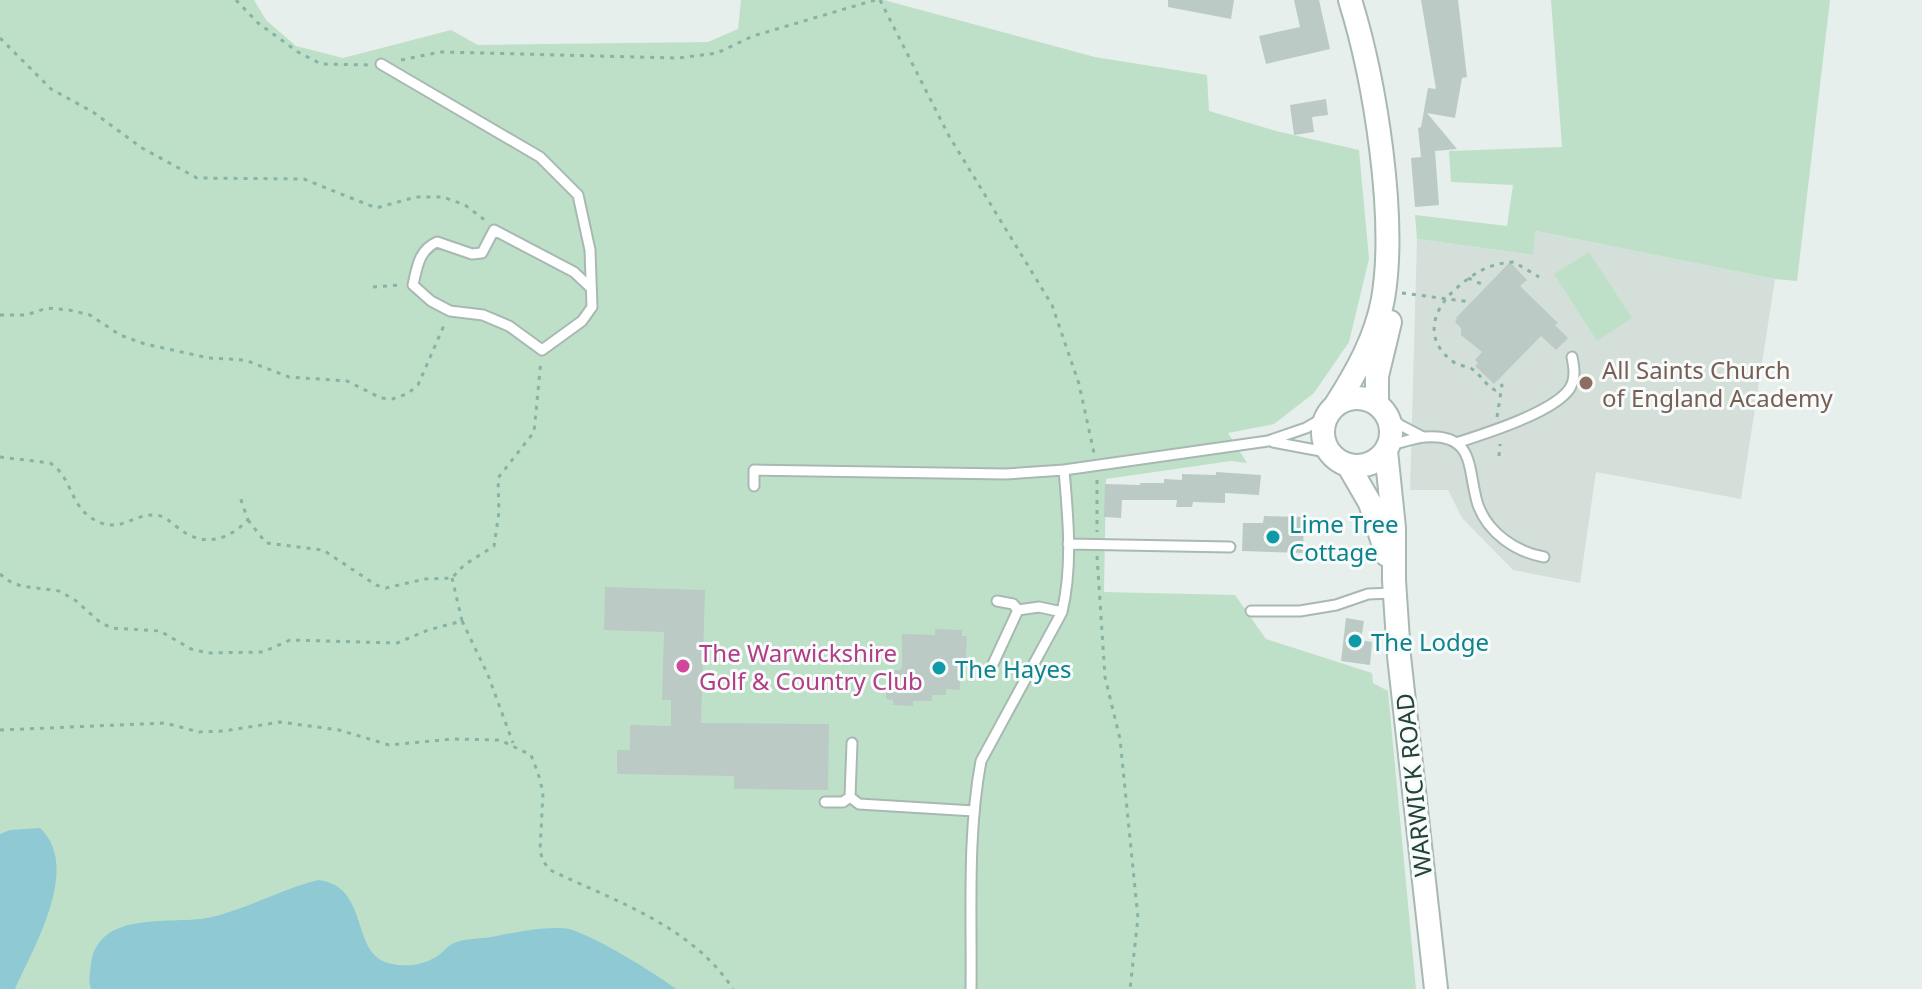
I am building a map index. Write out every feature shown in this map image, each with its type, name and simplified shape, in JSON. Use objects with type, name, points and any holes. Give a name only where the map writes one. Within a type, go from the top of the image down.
[{"type":"street","points":[[1350,0],[1369,77],[1383,171],[1386,266],[1382,300],[1371,339],[1324,427],[1324,440],[1342,461],[1368,464],[1387,448],[1392,430],[1382,409],[1377,376],[1388,332],[1391,291],[1386,266]]},
{"type":"street","points":[[1331,411],[1356,398],[1382,409]]},
{"type":"street","name":"WARWICK ROAD","points":[[1387,448],[1394,528],[1394,586],[1411,783],[1436,989]]},
{"type":"street","name":"WARWICK ROAD","points":[[1342,461],[1370,503],[1394,586]]},
{"type":"lane","points":[[381,64],[540,157],[578,195],[590,250],[592,307],[582,321],[542,350],[509,326],[483,315],[450,311],[431,301],[413,285],[420,258],[427,247],[437,242],[472,254],[482,253],[494,230],[574,272],[591,288]]},
{"type":"lane","points":[[1456,443],[1499,430],[1558,400],[1574,378],[1572,357]]},
{"type":"lane","points":[[1382,409],[1400,425],[1423,437]]},
{"type":"lane","points":[[754,486],[754,470],[1006,474],[1064,470],[1268,441],[1306,428],[1331,411]]},
{"type":"lane","points":[[1387,448],[1423,437],[1439,437],[1456,443],[1468,458],[1479,508],[1491,527],[1509,543],[1544,557]]},
{"type":"lane","points":[[1268,441],[1321,451],[1342,461]]},
{"type":"lane","points":[[971,989],[974,811],[981,761],[1062,612],[1066,596],[1068,544],[1064,470]]},
{"type":"lane","points":[[1068,544],[1230,547]]},
{"type":"lane","points":[[1251,611],[1300,611],[1336,605],[1394,586]]},
{"type":"lane","points":[[997,601],[1013,604],[1018,610]]},
{"type":"lane","points":[[1018,610],[1039,607],[1062,612]]},
{"type":"lane","points":[[993,664],[1018,610]]},
{"type":"lane","points":[[850,797],[852,743]]},
{"type":"lane","points":[[850,797],[859,804],[974,811]]},
{"type":"lane","points":[[825,802],[843,802],[850,797]]},
{"type":"path","points":[[236,0],[258,23],[298,52],[321,64],[381,64],[440,52],[678,58],[717,53],[753,36],[878,0],[949,136],[1052,305],[1079,384],[1097,464],[1097,544],[1105,677],[1120,739],[1138,918],[1130,989]]},
{"type":"path","points":[[0,38],[51,89],[93,112],[142,148],[197,178],[304,179],[357,203],[376,208],[416,197],[443,197],[474,211],[494,230]]},
{"type":"path","points":[[1499,456],[1496,421],[1502,385],[1495,390],[1471,368],[1456,364],[1444,353],[1433,325],[1436,311],[1468,278],[1489,267],[1514,262],[1539,277]]},
{"type":"path","points":[[1468,278],[1486,286]]},
{"type":"path","points":[[373,287],[413,285]]},
{"type":"path","points":[[1391,291],[1471,302]]},
{"type":"path","points":[[0,315],[26,315],[47,308],[69,310],[90,315],[120,335],[145,344],[209,358],[245,360],[289,377],[347,381],[381,398],[392,399],[407,394],[418,385],[450,311]]},
{"type":"path","points":[[239,494],[248,520],[266,543],[323,550],[376,585],[386,588],[425,579],[452,578],[464,565],[494,546],[499,512],[498,478],[534,432],[542,350]]},
{"type":"path","points":[[0,457],[50,463],[64,475],[77,504],[93,520],[103,523],[127,524],[157,515],[165,517],[195,538],[208,541],[236,532],[248,520]]},
{"type":"path","points":[[0,574],[21,586],[59,591],[112,628],[160,631],[191,649],[208,653],[263,652],[290,640],[397,643],[436,627],[462,621]]},
{"type":"path","points":[[452,578],[462,621],[488,675],[513,745]]},
{"type":"path","points":[[0,730],[165,723],[199,732],[280,722],[339,730],[389,745],[453,739],[500,740],[531,755],[538,773],[543,792],[540,851],[550,870],[648,916],[681,937],[709,959],[733,989]]},
{"type":"shaded area","name":"All Saints Church of England Academy","points":[[1534,231],[1775,279],[1741,499],[1596,472],[1580,583],[1513,570],[1462,518],[1448,490],[1410,490],[1417,239],[1532,255]]},
{"type":"green space","points":[[0,0],[254,0],[266,20],[296,46],[343,58],[451,30],[478,45],[708,42],[738,29],[741,0],[884,0],[1095,57],[1207,75],[1209,111],[1276,131],[1359,150],[1369,259],[1349,342],[1314,393],[1274,424],[1228,433],[1247,463],[1231,461],[1106,479],[1104,592],[1235,595],[1266,639],[1372,673],[1373,683],[1388,691],[1416,989],[0,989]]},
{"type":"green space","points":[[1551,0],[1830,0],[1797,281],[1535,231],[1533,255],[1417,239],[1415,215],[1507,226],[1513,185],[1451,182],[1449,151],[1562,147]]},
{"type":"green space","points":[[1589,252],[1632,318],[1597,341],[1554,274]]},
{"type":"water","points":[[40,828],[52,844],[56,864],[50,908],[15,989],[0,989],[0,834],[10,830]]},
{"type":"water","points":[[318,880],[334,885],[346,894],[368,946],[376,957],[388,963],[422,963],[463,940],[561,928],[608,946],[676,989],[91,989],[91,964],[97,946],[108,934],[122,927],[212,917]]},
{"type":"building","points":[[1168,0],[1234,0],[1231,19],[1168,7]]},
{"type":"building","points":[[1294,0],[1319,0],[1330,49],[1266,64],[1259,36],[1300,27]]},
{"type":"building","points":[[1421,0],[1458,0],[1467,77],[1462,78],[1455,118],[1427,113],[1457,149],[1435,151],[1439,205],[1415,207],[1411,158],[1421,157],[1418,128],[1421,127],[1428,88],[1436,89]]},
{"type":"building","points":[[1326,99],[1328,115],[1312,117],[1314,132],[1294,135],[1290,105]]},
{"type":"building","points":[[1510,262],[1527,280],[1520,286],[1558,323],[1555,325],[1568,338],[1556,350],[1541,336],[1494,384],[1475,366],[1478,363],[1475,360],[1482,352],[1461,335],[1461,328],[1455,322]]},
{"type":"building","points":[[1216,472],[1261,475],[1259,495],[1225,493],[1225,503],[1193,502],[1192,507],[1176,507],[1177,500],[1122,500],[1121,518],[1104,517],[1105,484],[1164,483],[1164,479],[1182,480],[1182,474],[1216,475]]},
{"type":"building","name":"Lime Tree Cottage","points":[[1264,516],[1304,517],[1303,553],[1242,551],[1243,523],[1263,523]]},
{"type":"building","name":"The Warwickshire Golf & Country Club","points":[[605,587],[705,590],[701,723],[829,724],[828,790],[734,789],[734,776],[617,774],[617,750],[630,750],[630,725],[671,726],[671,700],[662,700],[664,632],[604,630]]},
{"type":"building","name":"The Lodge","points":[[1346,618],[1364,621],[1361,640],[1372,642],[1370,665],[1341,661]]},
{"type":"building","name":"The Hayes","points":[[935,629],[962,630],[962,636],[967,636],[965,676],[960,676],[960,690],[946,689],[946,695],[932,695],[932,701],[913,701],[913,706],[893,705],[893,700],[886,699],[886,670],[900,670],[902,667],[902,634],[935,635]]},
{"type":"place","name":"All Saints Church of England Academy","points":[[1586,383]]},
{"type":"place","name":"Lime Tree Cottage","points":[[1273,537]]},
{"type":"place","name":"The Lodge","points":[[1355,641]]},
{"type":"place","name":"The Warwickshire Golf & Country Club","points":[[683,666]]},
{"type":"place","name":"The Hayes","points":[[939,668]]}]
